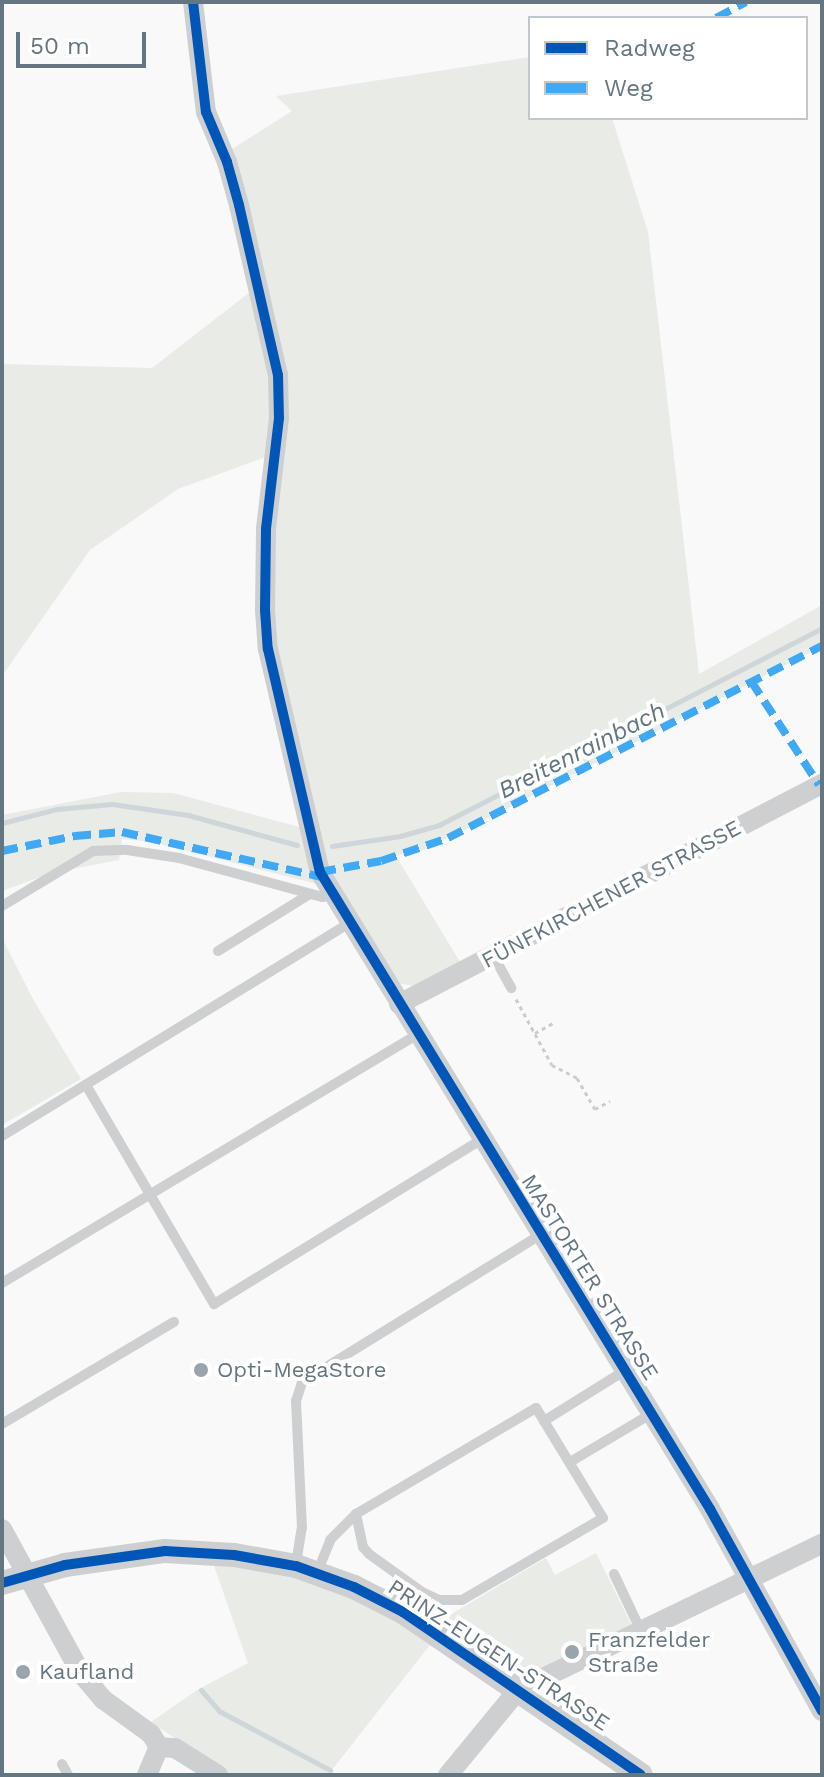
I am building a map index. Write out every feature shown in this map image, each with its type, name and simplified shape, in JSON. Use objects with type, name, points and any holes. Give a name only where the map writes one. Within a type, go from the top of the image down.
[{"type":"street","name":"MASTORTER STRASSE","points":[[193,2],[206,112],[227,162],[239,205],[278,375],[279,418],[266,529],[268,649],[317,864],[349,923],[750,1580],[822,1711]]},
{"type":"street","name":"FÜNFKIRCHENER STRASSE","points":[[399,1004],[821,786]]},
{"type":"street","points":[[2,1529],[81,1673],[104,1700],[151,1734],[159,1747]]},
{"type":"street","points":[[448,1775],[518,1690],[822,1544]]},
{"type":"street","name":"PRINZ-EUGEN-STRASSE","points":[[2,1583],[27,1573],[165,1551],[234,1555],[306,1570],[403,1612],[641,1775]]},
{"type":"street","points":[[147,1775],[159,1747]]},
{"type":"street","points":[[159,1747],[175,1748],[218,1775]]},
{"type":"lane","points":[[2,906],[93,851],[127,850],[179,858],[323,897],[331,893]]},
{"type":"lane","points":[[218,951],[310,894]]},
{"type":"lane","points":[[2,1136],[349,923]]},
{"type":"lane","points":[[493,955],[511,988]]},
{"type":"lane","points":[[2,1283],[418,1034]]},
{"type":"lane","points":[[86,1085],[214,1304],[482,1139]]},
{"type":"lane","points":[[306,1570],[296,1401],[302,1382],[540,1235]]},
{"type":"lane","points":[[2,1424],[174,1322]]},
{"type":"lane","points":[[544,1421],[624,1371]]},
{"type":"lane","points":[[306,1570],[356,1514],[536,1408],[603,1518],[462,1600],[439,1600],[422,1592],[369,1554],[363,1547],[356,1514]]},
{"type":"lane","points":[[570,1462],[651,1414]]},
{"type":"lane","points":[[614,1574],[641,1631]]},
{"type":"lane","points":[[62,1764],[68,1775]]},
{"type":"path","points":[[511,988],[552,1065],[577,1078],[595,1109],[610,1101]]},
{"type":"path","points":[[535,1033],[555,1022]]},
{"type":"shaded area","points":[[528,57],[528,120],[613,120],[648,232],[699,674],[822,605],[822,646],[477,824],[423,850],[396,856],[460,962],[414,986],[392,982],[326,873],[269,607],[285,415],[229,151],[292,111],[276,96]]},
{"type":"shaded area","points":[[254,289],[270,373],[271,455],[178,489],[90,550],[2,676],[2,364],[152,368]]},
{"type":"shaded area","points":[[121,792],[173,793],[303,828],[317,884],[152,842],[122,839],[119,860],[51,873],[2,891],[2,815]]},
{"type":"shaded area","points":[[2,938],[34,1001],[81,1079],[2,1125]]},
{"type":"shaded area","points":[[596,1553],[633,1628],[533,1675],[520,1678],[438,1622],[546,1558],[555,1575]]},
{"type":"shaded area","points":[[212,1560],[266,1569],[349,1593],[433,1641],[328,1775],[228,1775],[151,1722],[197,1690],[248,1663]]},
{"type":"waterway","name":"Breitenrainbach","points":[[332,846],[400,836],[439,825],[822,628]]},
{"type":"waterway","name":"Breitenrainbach","points":[[2,823],[57,809],[112,804],[188,815],[297,845]]},
{"type":"waterway","name":"Breitenrainbach","points":[[201,1690],[219,1711],[330,1770]]},
{"type":"marked path","points":[[720,16],[746,2]]},
{"type":"marked path","points":[[320,872],[381,861],[448,838],[822,646]]},
{"type":"marked path","points":[[751,681],[819,785]]},
{"type":"marked path","points":[[2,851],[75,836],[122,832],[322,877]]},
{"type":"cycle path","points":[[193,2],[206,112],[227,162],[239,205],[278,375],[279,418],[266,529],[268,649],[320,872],[710,1509],[822,1711]]},
{"type":"cycle path","points":[[2,1583],[65,1565],[165,1551],[234,1555],[296,1566],[354,1587],[403,1612],[641,1775]]},
{"type":"place","name":"Opti-MegaStore","points":[[201,1370]]},
{"type":"place","name":"Franzfelder Straße","points":[[572,1652]]},
{"type":"place","name":"Kaufland","points":[[23,1672]]}]
